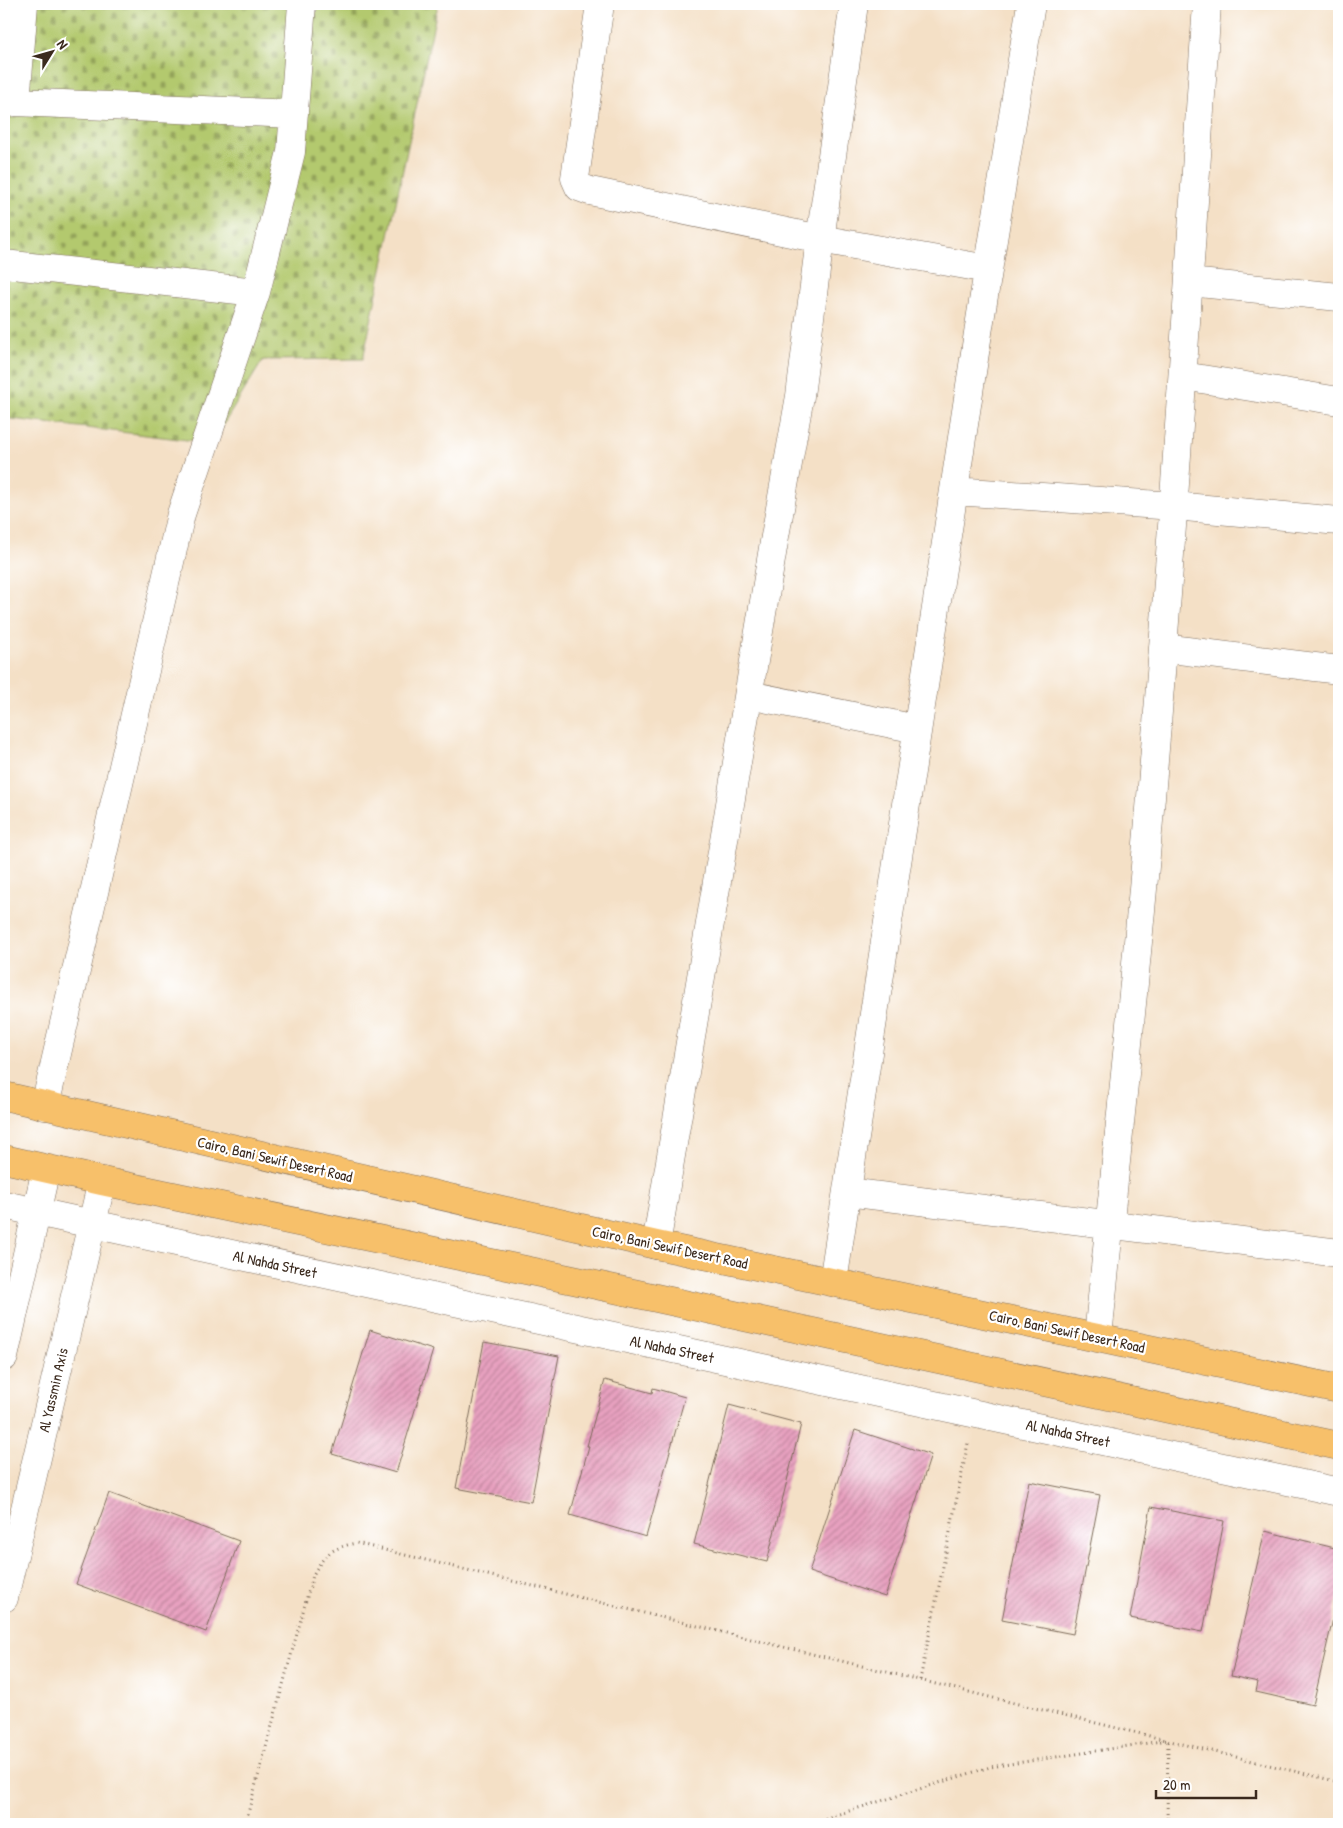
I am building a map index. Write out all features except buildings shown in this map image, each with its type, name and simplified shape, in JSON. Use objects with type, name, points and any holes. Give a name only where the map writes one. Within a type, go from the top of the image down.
[{"type":"main road","name":"Cairo, Bani Sewif Desert Road","points":[[4,1096],[656,1245],[1339,1389]]},
{"type":"main road","points":[[4,1159],[1339,1446]]},
{"type":"street","points":[[24,4],[10,103],[294,114]]},
{"type":"street","points":[[45,1106],[181,514],[256,292],[291,152],[302,4]]},
{"type":"street","points":[[600,4],[575,178],[580,187],[590,191],[820,239],[988,269]]},
{"type":"street","points":[[656,1245],[772,551],[800,396],[820,239],[854,4]]},
{"type":"street","points":[[833,1282],[988,269],[1031,4]]},
{"type":"street","points":[[1098,1337],[1134,993],[1163,648],[1207,4]]},
{"type":"street","points":[[4,264],[256,292]]},
{"type":"street","points":[[1189,282],[1339,297]]},
{"type":"street","points":[[1183,376],[1339,401]]},
{"type":"street","points":[[954,491],[1174,506],[1339,522]]},
{"type":"street","points":[[1163,648],[1339,670]]},
{"type":"street","points":[[749,695],[918,729]]},
{"type":"street","points":[[4,1357],[46,1169]]},
{"type":"street","name":"Al Yassmin Axis","points":[[4,1598],[102,1181]]},
{"type":"street","points":[[847,1192],[1109,1226],[1339,1253]]},
{"type":"street","name":"Al Nahda Street","points":[[4,1205],[92,1226],[1339,1492]]},
{"type":"path","points":[[920,1680],[974,1413]]},
{"type":"path","points":[[245,1824],[313,1575],[322,1558],[337,1547],[356,1544],[1339,1782]]},
{"type":"path","points":[[811,1824],[990,1768],[1168,1740]]},
{"type":"path","points":[[1167,1824],[1168,1740]]},
{"type":"green space","points":[[4,4],[438,4],[363,359],[263,360],[212,443],[4,418]]}]
